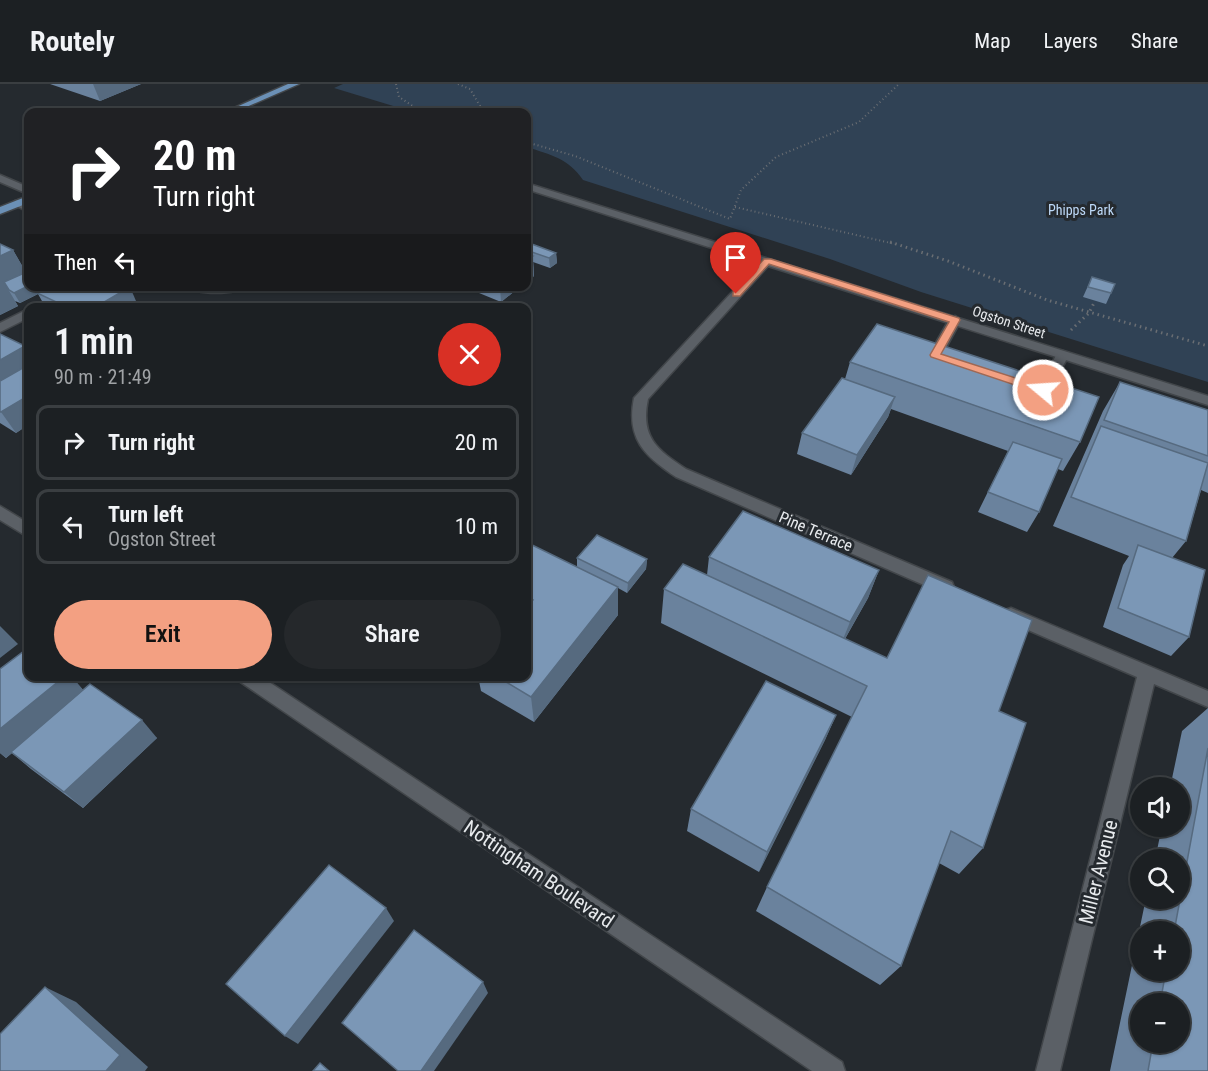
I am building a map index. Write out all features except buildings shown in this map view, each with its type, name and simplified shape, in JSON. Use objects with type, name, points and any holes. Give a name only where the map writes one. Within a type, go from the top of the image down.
[{"type":"main road","points":[[238,108],[295,84]]},
{"type":"main road","points":[[0,211],[24,204]]},
{"type":"street","points":[[0,178],[24,188]]},
{"type":"street","name":"Ogston Street","points":[[531,188],[1208,401]]},
{"type":"street","name":"Pine Terrace","points":[[767,261],[641,398],[637,414],[639,430],[647,446],[661,461],[681,473],[963,594]]},
{"type":"street","points":[[48,303],[69,291]]},
{"type":"street","points":[[0,328],[24,315]]},
{"type":"street","points":[[955,320],[935,355],[957,362]]},
{"type":"street","points":[[1022,383],[1043,390],[1063,355]]},
{"type":"street","points":[[0,512],[24,528]]},
{"type":"street","points":[[996,608],[1208,699]]},
{"type":"street","name":"Miller Avenue","points":[[1048,1071],[1147,674]]},
{"type":"street","name":"Nottingham Boulevard","points":[[252,681],[833,1071]]},
{"type":"path","points":[[396,84],[399,97],[417,108]]},
{"type":"path","points":[[458,84],[470,89],[479,108]]},
{"type":"path","points":[[531,143],[575,156],[730,219],[741,190],[776,157],[859,122],[898,84]]},
{"type":"path","points":[[735,207],[823,229],[889,242],[1089,313],[1208,346]]},
{"type":"path","points":[[1066,339],[1071,328],[1089,313],[1095,301]]},
{"type":"green space","name":"Phipps Park","points":[[343,84],[1208,84],[1208,382],[921,292],[830,259],[583,180],[565,162],[531,148],[531,108],[400,108],[334,88]]},
{"type":"route","points":[[736,294],[767,261],[955,320],[935,355],[1043,390]]}]
